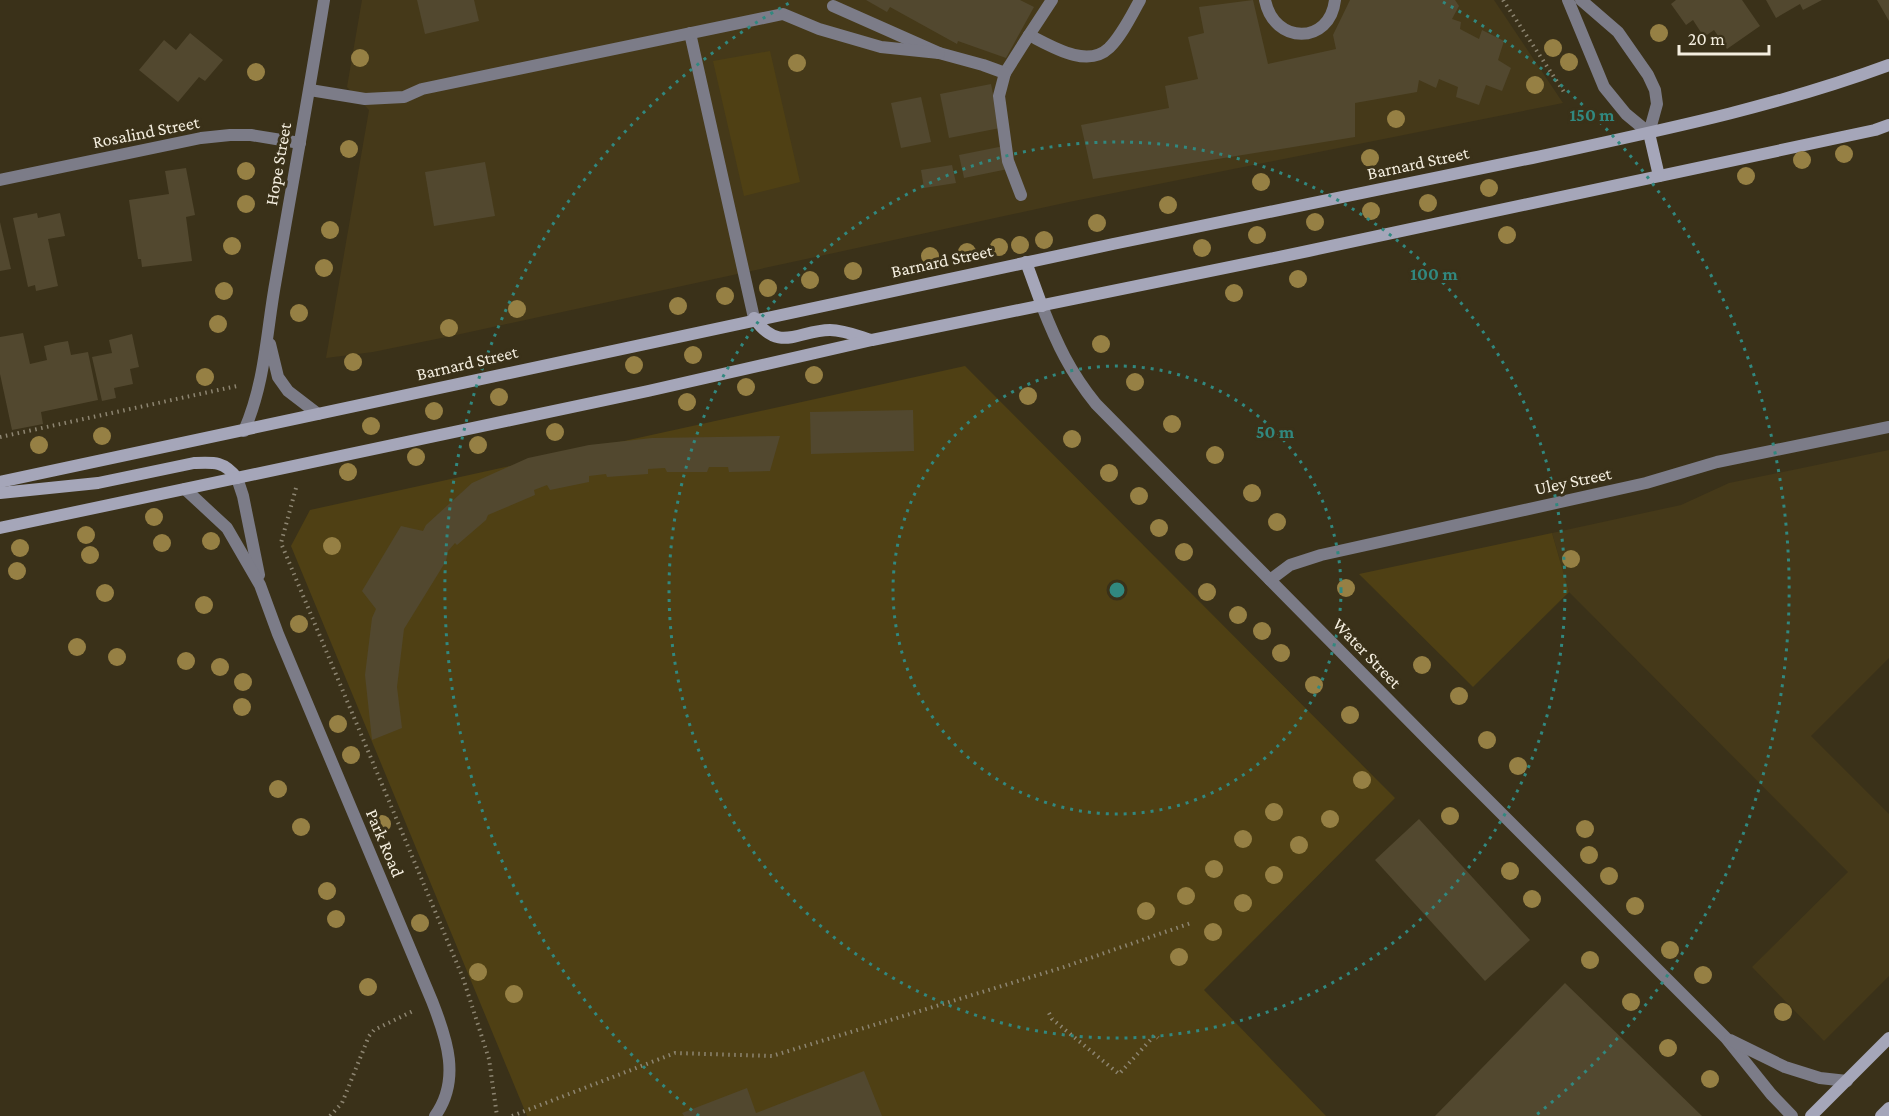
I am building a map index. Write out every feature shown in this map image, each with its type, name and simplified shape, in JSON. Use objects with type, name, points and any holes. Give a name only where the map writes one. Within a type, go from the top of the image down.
[{"type":"main road","name":"Barnard Street","points":[[0,482],[244,431],[754,318],[1649,133],[1806,93],[1889,65]]},
{"type":"main road","points":[[0,528],[648,391],[872,340],[1875,130],[1889,125]]},
{"type":"main road","points":[[1649,133],[1659,176]]},
{"type":"main road","name":"Water Street","points":[[1026,262],[1042,306]]},
{"type":"main road","points":[[754,318],[760,327],[786,339],[827,329],[872,340]]},
{"type":"main road","points":[[0,493],[98,483],[206,462],[228,467],[237,478]]},
{"type":"main road","points":[[1811,1116],[1889,1038]]},
{"type":"main road","points":[[1881,1116],[1889,1108]]},
{"type":"street","name":"Hope Street","points":[[244,431],[258,396],[272,299],[324,0]]},
{"type":"street","points":[[1021,195],[1008,161],[999,96],[1005,73],[1052,0]]},
{"type":"street","points":[[1029,35],[1073,55],[1091,56],[1107,50],[1140,0]]},
{"type":"street","points":[[1265,0],[1267,11],[1282,29],[1293,33],[1305,33],[1316,30],[1326,23],[1332,13],[1335,0]]},
{"type":"street","points":[[1568,0],[1604,87],[1626,114],[1649,133],[1657,104],[1655,90],[1648,75],[1618,32],[1581,0]]},
{"type":"street","points":[[833,6],[939,53],[1005,73]]},
{"type":"street","points":[[309,90],[366,99],[404,97],[422,89],[783,14],[819,29],[881,47],[939,53]]},
{"type":"street","points":[[690,33],[754,318]]},
{"type":"street","name":"Rosalind Street","points":[[0,180],[201,138],[251,135],[300,143]]},
{"type":"street","name":"Water Street","points":[[1042,306],[1068,365],[1080,385],[1096,404],[1426,739],[1726,1038],[1771,1094],[1792,1116]]},
{"type":"street","name":"Hope Street","points":[[268,334],[278,377],[288,391],[318,414]]},
{"type":"street","name":"Uley Street","points":[[1270,580],[1290,565],[1321,555],[1646,483],[1717,462],[1889,427]]},
{"type":"street","name":"Park Road","points":[[237,478],[247,513],[260,585]]},
{"type":"street","name":"Park Road","points":[[185,489],[227,528],[260,585],[432,1001],[446,1037],[451,1061],[444,1104],[437,1116]]},
{"type":"street","name":"Water Street","points":[[1726,1038],[1785,1067],[1820,1078],[1847,1080]]},
{"type":"path","points":[[1503,0],[1564,92]]},
{"type":"path","points":[[0,437],[241,385]]},
{"type":"path","points":[[297,484],[281,543],[463,978],[489,1059],[497,1116]]},
{"type":"path","points":[[512,1116],[675,1053],[772,1056],[1064,967],[1191,923]]},
{"type":"path","points":[[330,1116],[342,1103],[365,1043],[374,1030],[432,1001]]},
{"type":"path","points":[[1049,1013],[1053,1019],[1119,1074],[1155,1035],[1158,1038]]},
{"type":"shaded area","points":[[362,0],[1494,0],[1563,103],[1069,202],[456,335],[373,352],[326,358],[369,110],[347,87]]},
{"type":"shaded area","points":[[770,51],[800,182],[744,196],[713,61]]},
{"type":"shaded area","points":[[965,366],[1395,798],[1204,990],[1326,1116],[527,1116],[291,546],[310,510]]},
{"type":"shaded area","points":[[1889,450],[1889,658],[1811,736],[1889,814],[1889,976],[1824,1041],[1752,967],[1848,872],[1569,592],[1552,533],[1681,505],[1729,483]]},
{"type":"shaded area","points":[[1552,533],[1569,592],[1473,687],[1359,574]]},
{"type":"building","points":[[417,0],[474,0],[479,21],[425,34]]},
{"type":"building","points":[[866,0],[1020,0],[1034,7],[1006,58],[958,41],[957,44],[890,7],[887,12]]},
{"type":"building","points":[[1253,0],[1268,64],[1336,49],[1333,35],[1350,0],[1455,0],[1459,6],[1452,19],[1461,22],[1460,29],[1479,39],[1482,30],[1504,41],[1498,60],[1511,68],[1502,91],[1486,85],[1479,105],[1456,97],[1458,87],[1439,79],[1436,88],[1419,80],[1417,92],[1355,103],[1355,137],[1093,179],[1081,125],[1169,108],[1165,86],[1198,79],[1188,37],[1204,33],[1199,7]]},
{"type":"building","points":[[1676,0],[1742,0],[1760,26],[1727,49],[1714,30],[1704,37],[1693,20],[1686,25],[1671,4]]},
{"type":"building","points":[[1766,0],[1822,0],[1803,10],[1800,4],[1776,18]]},
{"type":"building","points":[[1877,0],[1889,0],[1889,21]]},
{"type":"building","points":[[190,33],[223,60],[205,81],[199,77],[178,102],[139,70],[164,40],[176,50]]},
{"type":"building","points":[[991,84],[1000,128],[949,138],[940,94]]},
{"type":"building","points":[[921,97],[931,142],[901,148],[891,103]]},
{"type":"building","points":[[1004,146],[1008,169],[964,178],[959,155]]},
{"type":"building","points":[[485,162],[495,216],[434,226],[425,172]]},
{"type":"building","points":[[952,165],[956,183],[924,188],[921,170]]},
{"type":"building","points":[[186,168],[195,215],[186,217],[192,261],[142,267],[141,259],[138,259],[129,200],[169,194],[165,171]]},
{"type":"building","points":[[37,213],[38,218],[60,213],[65,236],[48,239],[58,286],[36,291],[35,285],[28,287],[13,218]]},
{"type":"building","points":[[0,222],[11,269],[0,271]]},
{"type":"building","points":[[23,333],[30,364],[47,360],[44,346],[56,343],[68,341],[71,355],[88,352],[98,400],[41,412],[43,424],[12,430],[0,374],[0,337]]},
{"type":"building","points":[[132,334],[139,367],[130,369],[133,384],[114,388],[116,398],[102,401],[92,357],[112,353],[109,340]]},
{"type":"building","points":[[913,410],[914,451],[811,454],[810,412]]},
{"type":"building","points":[[780,436],[770,471],[729,472],[728,467],[709,467],[707,472],[667,472],[665,468],[648,469],[648,474],[589,476],[589,482],[550,490],[547,485],[534,490],[535,495],[488,515],[486,520],[448,551],[446,561],[404,629],[397,687],[402,728],[372,740],[365,675],[372,618],[376,609],[362,591],[401,526],[423,531],[426,525],[472,483],[528,458],[589,445],[652,438]]},
{"type":"building","points":[[1419,819],[1530,940],[1485,981],[1375,860]]},
{"type":"building","points":[[1565,983],[1702,1116],[1435,1116]]},
{"type":"building","points":[[864,1071],[882,1116],[684,1116],[682,1113],[747,1088],[756,1113]]}]
